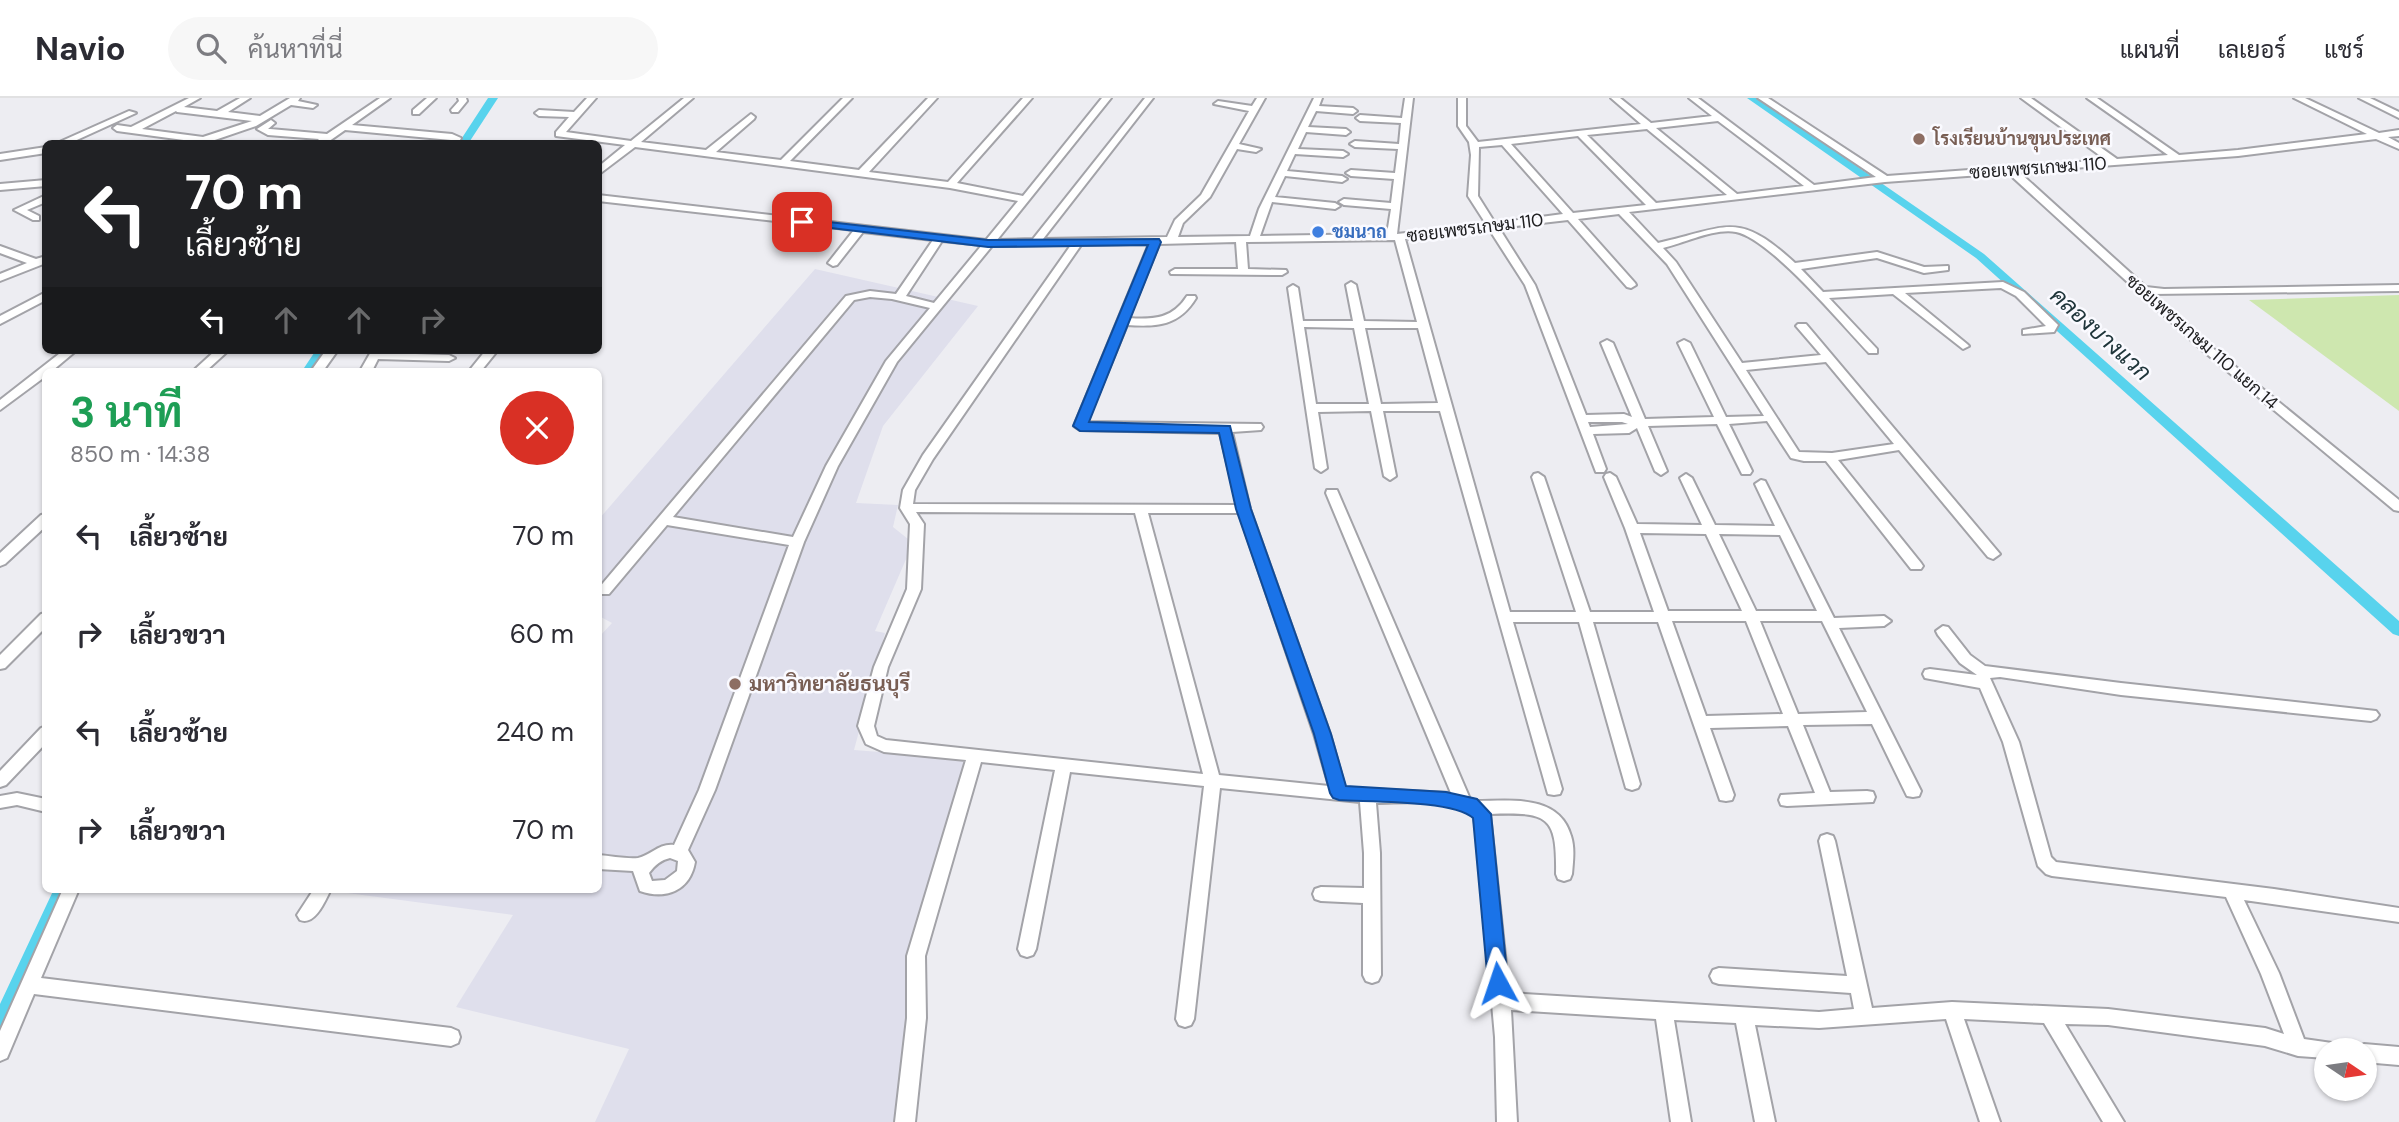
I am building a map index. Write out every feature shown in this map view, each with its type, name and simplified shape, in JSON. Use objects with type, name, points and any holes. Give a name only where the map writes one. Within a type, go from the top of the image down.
[{"type":"street","points":[[133,130],[196,98]]},
{"type":"street","points":[[219,114],[246,98]]},
{"type":"street","points":[[324,140],[386,98]]},
{"type":"street","points":[[416,112],[432,98]]},
{"type":"street","points":[[455,110],[463,102],[461,98]]},
{"type":"street","points":[[592,98],[559,134],[784,162],[1025,199]]},
{"type":"street","points":[[602,169],[689,98]]},
{"type":"street","points":[[784,162],[848,98]]},
{"type":"street","points":[[862,173],[933,98]]},
{"type":"street","points":[[950,186],[1028,98]]},
{"type":"street","points":[[679,853],[707,790],[797,542],[832,466],[892,361],[1107,98]]},
{"type":"street","points":[[1035,243],[1149,98]]},
{"type":"street","points":[[1171,241],[1179,222],[1205,197],[1261,98]]},
{"type":"street","points":[[1254,240],[1269,199],[1318,98]]},
{"type":"street","points":[[1409,98],[1396,206],[1396,237],[1424,325],[1554,789]]},
{"type":"street","points":[[1462,98],[1462,126],[1474,145],[1476,162],[1473,196],[1491,228],[1530,285],[1583,425],[1632,528],[1726,795]]},
{"type":"street","points":[[1615,98],[1736,198]]},
{"type":"street","points":[[1693,98],[1814,189]]},
{"type":"street","points":[[1762,98],[1883,180]]},
{"type":"street","points":[[2025,98],[2116,163]]},
{"type":"street","points":[[2091,98],[2176,157]]},
{"type":"street","points":[[2298,98],[2399,146]]},
{"type":"street","points":[[2363,98],[2399,115]]},
{"type":"street","points":[[117,128],[204,140],[260,119],[292,100],[313,105]]},
{"type":"street","points":[[1218,104],[1255,109]]},
{"type":"street","points":[[1314,108],[1406,121]]},
{"type":"street","points":[[177,109],[260,119]]},
{"type":"street","points":[[68,140],[132,113]]},
{"type":"street","points":[[539,113],[575,114]]},
{"type":"street","points":[[709,153],[751,117]]},
{"type":"street","points":[[1474,145],[1720,118]]},
{"type":"street","points":[[271,123],[261,129],[268,132],[328,137]]},
{"type":"street","points":[[343,127],[452,137],[456,138],[455,140]]},
{"type":"street","points":[[1303,129],[1346,132]]},
{"type":"street","name":"ซอยเพชรเกษม 110","points":[[602,199],[988,243],[1396,237],[1491,228],[1883,180],[2116,163],[2349,140],[2399,132]]},
{"type":"street","points":[[397,140],[405,133]]},
{"type":"street","points":[[1580,133],[1655,208]]},
{"type":"street","points":[[1503,142],[1632,285]]},
{"type":"street","points":[[1355,145],[1403,147]]},
{"type":"street","points":[[1233,146],[1256,149]]},
{"type":"street","points":[[0,157],[42,151]]},
{"type":"street","points":[[1292,151],[1343,154]]},
{"type":"street","name":"ซอยเพชรเกษม 110 แยก 14","points":[[2011,170],[2206,348],[2399,507]]},
{"type":"street","points":[[1281,173],[1399,176]]},
{"type":"street","points":[[0,187],[42,183]]},
{"type":"street","points":[[1269,199],[1396,206]]},
{"type":"street","points":[[36,218],[19,210],[42,200]]},
{"type":"street","points":[[1622,211],[1658,246],[1689,287],[1795,455],[1806,458],[1903,446]]},
{"type":"street","points":[[833,263],[860,229]]},
{"type":"street","points":[[1658,246],[1725,230],[1740,229],[1754,235],[1791,267],[1874,351]]},
{"type":"street","points":[[898,299],[939,238]]},
{"type":"street","points":[[1241,241],[1243,272]]},
{"type":"street","points":[[1079,242],[927,458],[909,490],[906,508],[917,524],[914,589],[881,667],[869,710],[867,733],[871,740],[884,746],[1548,813],[1563,835],[1564,874]]},
{"type":"street","points":[[1155,242],[1080,426],[1225,429],[1257,427]]},
{"type":"street","points":[[0,249],[41,261]]},
{"type":"street","points":[[1791,267],[1877,255],[1889,256],[1922,271],[1944,268]]},
{"type":"street","points":[[0,278],[41,261]]},
{"type":"street","points":[[1175,272],[1282,272]]},
{"type":"street","points":[[1351,285],[1390,476]]},
{"type":"street","points":[[1819,295],[2003,285],[2020,294],[2052,325],[2050,330],[2027,332]]},
{"type":"street","points":[[1293,288],[1321,468]]},
{"type":"street","points":[[2143,290],[2164,292],[2399,288]]},
{"type":"street","points":[[1897,292],[1963,346]]},
{"type":"street","points":[[604,591],[850,298],[871,294],[935,306]]},
{"type":"street","points":[[0,321],[42,297]]},
{"type":"street","points":[[1123,321],[1155,323],[1168,320],[1187,307],[1191,298]]},
{"type":"street","points":[[1298,324],[1424,325]]},
{"type":"street","points":[[1802,326],[1993,554]]},
{"type":"street","points":[[1607,343],[1638,423],[1661,471]]},
{"type":"street","points":[[1684,343],[1746,471]]},
{"type":"street","points":[[48,368],[66,354]]},
{"type":"street","points":[[202,368],[218,354]]},
{"type":"street","points":[[389,354],[449,359]]},
{"type":"street","points":[[477,368],[489,354]]},
{"type":"street","points":[[1738,367],[1829,358]]},
{"type":"street","points":[[0,406],[42,373]]},
{"type":"street","points":[[1311,408],[1446,407]]},
{"type":"street","points":[[1583,425],[1624,418],[1638,423],[1762,419]]},
{"type":"street","points":[[1225,429],[1244,509],[1322,734],[1339,793]]},
{"type":"street","points":[[1829,456],[1916,566]]},
{"type":"street","points":[[1538,477],[1584,616],[1632,784]]},
{"type":"street","points":[[1686,478],[1751,616],[1825,798]]},
{"type":"street","points":[[1760,484],[1913,791]]},
{"type":"street","points":[[1332,493],[1470,805],[1482,814],[1500,1002],[1507,1122]]},
{"type":"street","points":[[1140,507],[1213,781],[1185,1019]]},
{"type":"street","points":[[906,508],[1244,509]]},
{"type":"street","points":[[665,520],[797,542]]},
{"type":"street","points":[[0,561],[42,523]]},
{"type":"street","points":[[1632,528],[1784,531]]},
{"type":"street","points":[[1505,617],[1751,616],[1884,621]]},
{"type":"street","points":[[0,664],[42,622]]},
{"type":"street","points":[[1943,631],[1984,678],[2011,742],[2045,861],[2052,869],[2399,915]]},
{"type":"street","points":[[1984,678],[1986,671],[2000,672],[2121,690],[2371,715]]},
{"type":"street","points":[[1930,674],[1984,678]]},
{"type":"street","points":[[1702,722],[1876,718]]},
{"type":"street","points":[[0,781],[42,736]]},
{"type":"street","points":[[905,1122],[916,1033],[916,956],[975,755]]},
{"type":"street","points":[[1027,949],[1064,765]]},
{"type":"street","points":[[1367,796],[1372,853],[1372,975]]},
{"type":"street","points":[[1787,800],[1867,797]]},
{"type":"street","points":[[0,802],[17,799],[42,805]]},
{"type":"street","points":[[1827,841],[1865,1016]]},
{"type":"street","points":[[660,853],[679,853],[685,856],[687,868],[678,882],[653,889],[646,886],[641,873],[644,865],[660,853]]},
{"type":"street","points":[[602,862],[644,865]]},
{"type":"street","points":[[2231,891],[2270,973],[2298,1047]]},
{"type":"street","points":[[0,1052],[69,893]]},
{"type":"street","points":[[306,915],[320,893]]},
{"type":"street","points":[[1321,894],[1372,896]]},
{"type":"street","points":[[1719,976],[1859,985]]},
{"type":"street","points":[[31,985],[451,1037]]},
{"type":"street","points":[[1500,1002],[1819,1020],[1952,1010],[2108,1017],[2264,1037],[2298,1047],[2314,1048]]},
{"type":"street","points":[[1952,1010],[1990,1122]]},
{"type":"street","points":[[1664,1012],[1681,1122]]},
{"type":"street","points":[[2050,1015],[2114,1122]]},
{"type":"street","points":[[1744,1017],[1765,1122]]},
{"type":"street","points":[[2377,1054],[2399,1056]]},
{"type":"shaded area","name":"มหาวิทยาลัยธนบุรี","points":[[815,269],[978,306],[883,426],[856,503],[898,505],[893,527],[913,543],[875,631],[885,633],[854,750],[970,759],[913,965],[895,1122],[595,1122],[629,1049],[456,1007],[513,915],[347,893],[602,893],[602,634],[612,623],[602,618],[602,516]]},
{"type":"green space","points":[[2399,295],[2399,411],[2249,300]]},
{"type":"waterway","points":[[466,140],[493,98]]},
{"type":"waterway","name":"คลองบางแวก","points":[[1752,98],[1980,256],[2399,630]]},
{"type":"waterway","points":[[310,368],[319,354]]},
{"type":"waterway","points":[[0,1026],[62,893]]},
{"type":"place","name":"โรงเรียนบ้านขุนประเทศ","points":[[1919,139]]},
{"type":"place","name":"ชมนาถ","points":[[1318,232]]},
{"type":"place","name":"มหาวิทยาลัยธนบุรี","points":[[735,684]]},
{"type":"route","points":[[802,222],[988,243],[1155,242],[1080,426],[1225,429],[1244,509],[1322,734],[1339,793],[1446,799],[1471,804],[1482,814],[1498,983]]}]
